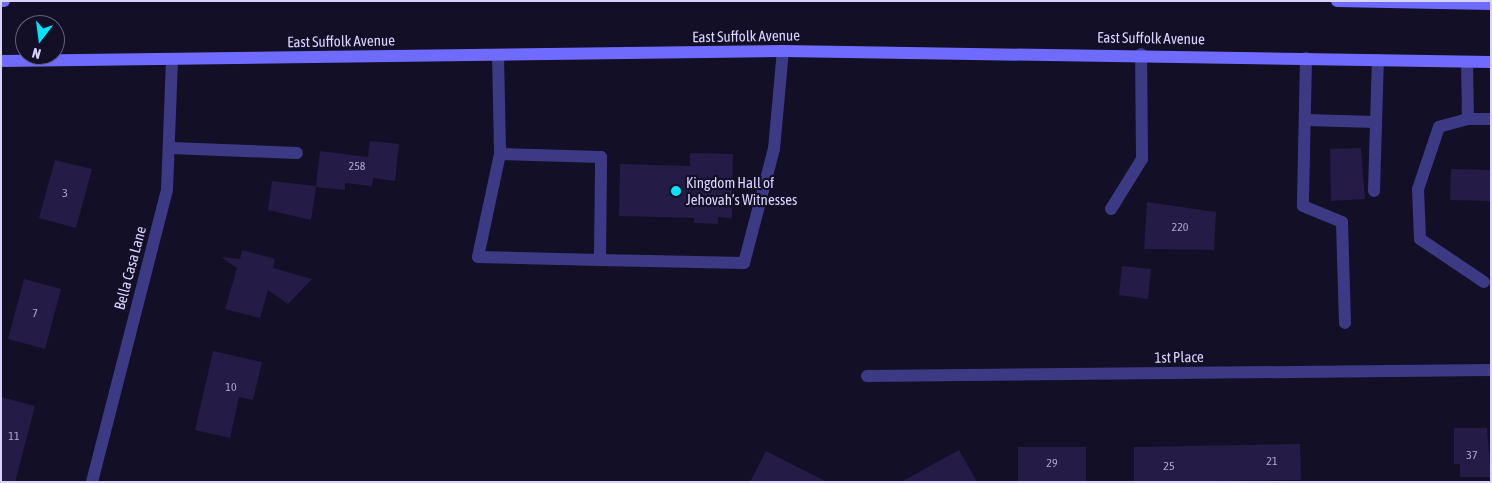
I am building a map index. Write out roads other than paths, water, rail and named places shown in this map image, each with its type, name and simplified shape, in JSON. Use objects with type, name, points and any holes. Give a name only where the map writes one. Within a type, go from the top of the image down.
[{"type":"main road","points":[[1338,1],[1491,4]]},
{"type":"main road","name":"East Suffolk Avenue","points":[[1,61],[783,51],[1141,54],[1491,62]]},
{"type":"street","points":[[498,56],[500,154],[478,257],[744,263],[774,149],[783,51]]},
{"type":"street","points":[[1111,209],[1142,159],[1141,54]]},
{"type":"street","points":[[1306,58],[1306,120],[1301,159],[1303,206],[1342,222],[1345,322]]},
{"type":"street","name":"Bella Casa Lane","points":[[92,482],[167,190],[172,148],[172,59]]},
{"type":"street","points":[[1374,191],[1378,60]]},
{"type":"street","points":[[1467,62],[1468,119]]},
{"type":"street","points":[[1484,282],[1420,239],[1418,189],[1438,128],[1468,119],[1491,119]]},
{"type":"street","points":[[1306,120],[1375,122]]},
{"type":"street","points":[[172,148],[297,153]]},
{"type":"street","points":[[500,154],[601,157],[600,260]]},
{"type":"street","name":"1st Place","points":[[867,376],[1491,370]]},
{"type":"place","name":"Kingdom Hall of Jehovah’s Witnesses","points":[[676,191]]}]
